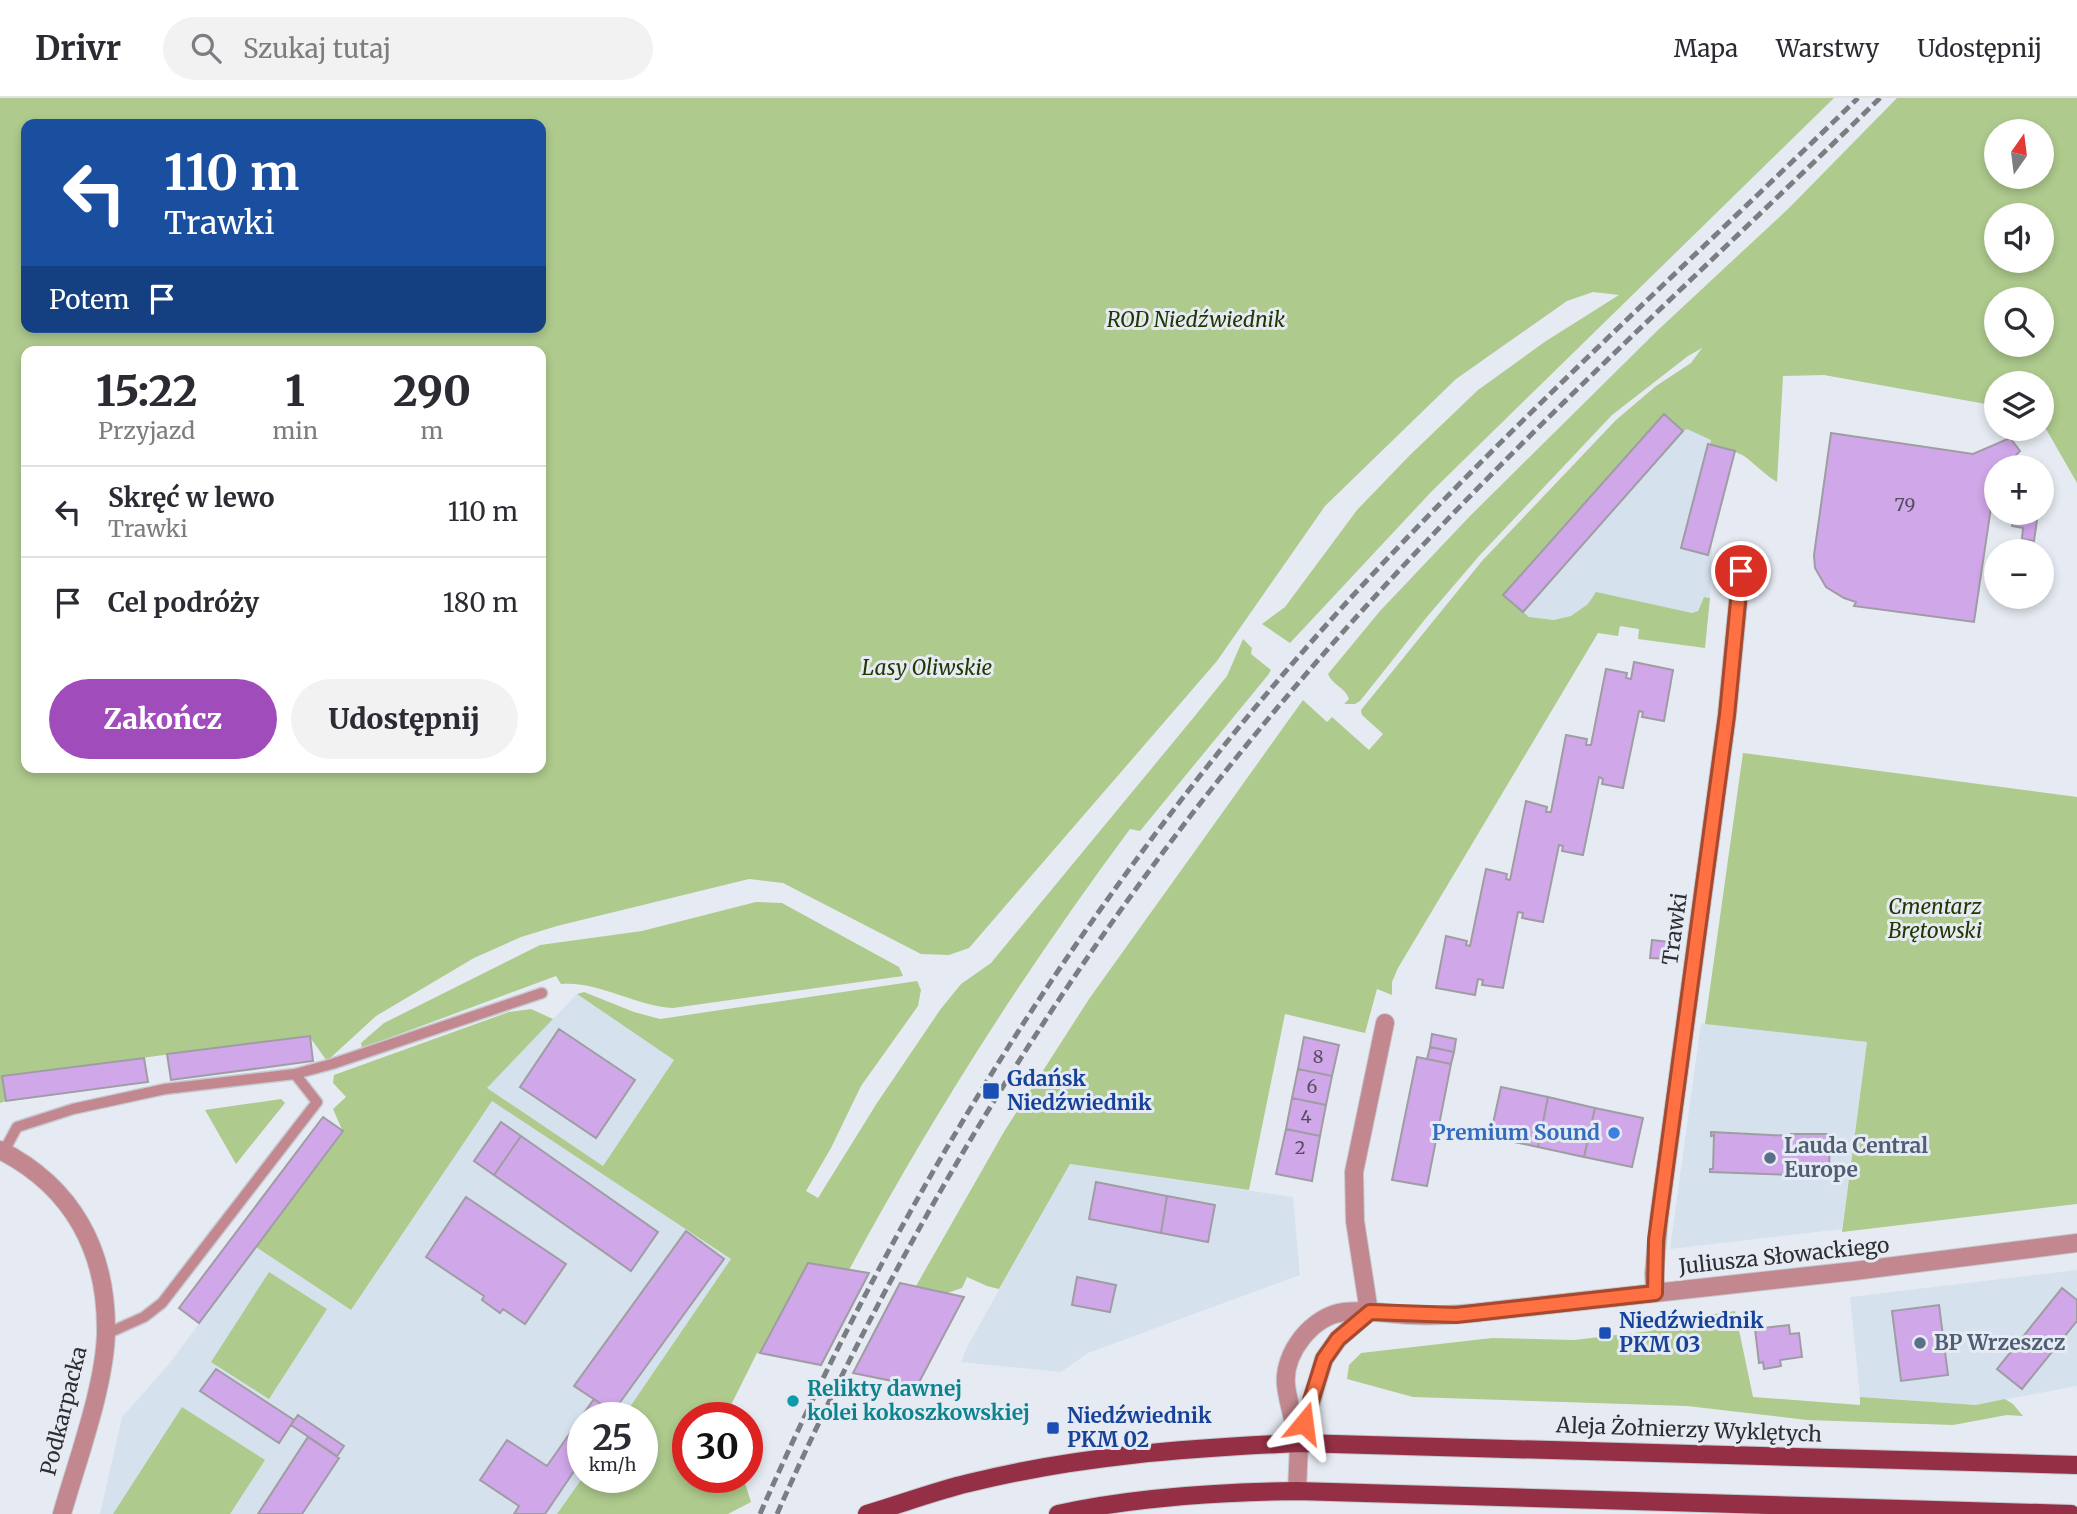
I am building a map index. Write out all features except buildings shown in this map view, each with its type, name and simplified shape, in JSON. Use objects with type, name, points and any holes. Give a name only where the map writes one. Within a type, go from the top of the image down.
[{"type":"main road","name":"Aleja Żołnierzy Wyklętych","points":[[1299,1443],[2077,1465]]},
{"type":"main road","points":[[867,1514],[969,1483],[1061,1464],[1182,1449],[1299,1443]]},
{"type":"main road","points":[[1058,1514],[1097,1506],[1253,1491],[1297,1490],[2071,1514]]},
{"type":"street","name":"Trawki","points":[[1655,1293],[1659,1219],[1727,715],[1739,592]]},
{"type":"street","points":[[1370,1312],[1355,1221],[1354,1172],[1385,1023]]},
{"type":"street","name":"Podkarpacka","points":[[2,1150],[23,1162],[61,1194],[82,1226],[97,1257],[104,1292],[106,1334],[99,1379],[62,1514]]},
{"type":"street","name":"Juliusza Słowackiego","points":[[1299,1443],[1286,1384],[1287,1366],[1292,1353],[1306,1334],[1327,1317],[1343,1312],[1464,1314],[2077,1244]]},
{"type":"street","name":"Juliusza Słowackiego","points":[[1297,1490],[1299,1443],[1324,1359],[1338,1339],[1370,1312]]},
{"type":"lane","name":"Trawki","points":[[1739,592],[1741,571]]},
{"type":"lane","points":[[2,1150],[17,1127],[73,1110],[165,1089],[295,1074],[542,993]]},
{"type":"lane","points":[[106,1334],[144,1317],[162,1303],[317,1102],[295,1074]]},
{"type":"shaded area","points":[[1664,414],[1711,440],[1710,444],[1735,451],[1712,543],[1710,598],[1704,597],[1698,611],[1692,613],[1588,604],[1571,617],[1554,620],[1529,617],[1503,595]]},
{"type":"shaded area","points":[[577,994],[675,1060],[603,1166],[487,1088]]},
{"type":"shaded area","points":[[1701,1023],[1867,1042],[1842,1229],[1670,1249]]},
{"type":"shaded area","points":[[492,1100],[732,1259],[633,1402],[567,1402],[567,1493],[572,1493],[557,1514],[100,1514],[122,1417],[169,1364],[256,1247],[351,1310]]},
{"type":"shaded area","points":[[1070,1164],[1293,1197],[1300,1275],[1088,1353],[1061,1372],[961,1362]]},
{"type":"shaded area","points":[[2077,1270],[2077,1386],[1976,1405],[1860,1397],[1850,1297]]},
{"type":"green space","points":[[0,98],[1834,98],[1432,491],[1290,643],[1262,624],[1285,607],[1357,510],[1478,390],[1546,341],[1619,295],[1593,292],[1567,301],[1456,379],[1325,506],[1217,661],[969,948],[949,955],[921,954],[783,883],[749,879],[521,937],[474,958],[376,1016],[327,1061],[309,1036],[3,1076],[6,1101],[0,1103]]},
{"type":"green space","points":[[1897,98],[2077,98],[2077,483],[2053,441],[2054,371],[1984,371],[1984,404],[1824,375],[1783,376],[1777,482],[1744,456],[1710,445],[1711,440],[1687,429],[1683,431],[1664,415],[1504,595],[1529,617],[1554,620],[1571,616],[1588,604],[1596,592],[1692,613],[1698,611],[1704,597],[1710,598],[1705,648],[1638,639],[1639,629],[1620,626],[1618,636],[1598,633],[1398,968],[1392,982],[1392,995],[1377,989],[1365,1033],[1285,1014],[1249,1190],[1070,1164],[999,1289],[967,1277],[962,1288],[947,1293],[916,1286],[1005,1130],[1089,999],[1303,700],[1327,722],[1332,717],[1369,750],[1383,734],[1362,715],[1361,710],[1482,561],[1616,420],[1656,386],[1691,363],[1702,348],[1612,415],[1479,556],[1360,701],[1344,704],[1349,699],[1347,695],[1328,674],[1380,611],[1470,516],[1658,330],[1789,208]]},
{"type":"green space","points":[[1243,639],[1252,648],[1251,654],[1271,670],[1140,831],[1130,829],[1091,882],[1017,989],[947,1100],[849,1270],[808,1263],[732,1402],[672,1402],[672,1493],[748,1493],[751,1502],[728,1514],[557,1514],[572,1493],[658,1493],[658,1402],[633,1402],[731,1259],[492,1101],[351,1310],[256,1247],[343,1132],[333,1109],[346,1097],[333,1083],[334,1075],[509,1012],[531,1009],[553,1019],[487,1088],[603,1166],[674,1060],[577,994],[584,992],[634,1012],[660,1019],[917,981],[921,990],[918,1006],[861,1086],[831,1148],[806,1191],[818,1198],[877,1103],[940,1010],[961,984],[991,963],[1227,676]]},
{"type":"green space","name":"Cmentarz Brętowski","points":[[1743,753],[2077,797],[2077,1204],[1842,1232],[1867,1042],[1705,1024]]},
{"type":"green space","points":[[756,902],[782,903],[899,967],[903,976],[673,1008],[645,1003],[589,986],[561,984],[556,976],[362,1048],[361,1043],[384,1023],[540,945],[642,931]]},
{"type":"green space","points":[[281,1099],[285,1103],[236,1164],[205,1110]]},
{"type":"green space","points":[[269,1272],[327,1309],[269,1399],[211,1362]]},
{"type":"green space","points":[[1735,1311],[1753,1397],[1860,1405],[1860,1397],[1976,1405],[2005,1399],[2023,1416],[2007,1415],[1953,1425],[1807,1420],[1687,1406],[1413,1397],[1347,1379],[1349,1365],[1361,1353],[1492,1338],[1574,1340],[1651,1331],[1688,1318]]},
{"type":"green space","points":[[182,1407],[265,1460],[230,1514],[113,1514]]},
{"type":"railway","points":[[760,1514],[817,1391],[879,1269],[945,1150],[1016,1034],[1092,921],[1172,811],[1257,705],[1408,536],[1535,409],[1858,98]]},
{"type":"railway","points":[[777,1514],[831,1397],[890,1283],[952,1171],[1019,1061],[1090,954],[1165,850],[1244,748],[1327,650],[1460,507],[1598,369],[1880,98]]},
{"type":"place","name":"Gdańsk Niedźwiednik","points":[[991,1091]]},
{"type":"place","name":"Premium Sound","points":[[1614,1133]]},
{"type":"place","name":"Lauda Central Europe","points":[[1770,1158]]},
{"type":"place","name":"Niedźwiednik PKM 03","points":[[1605,1333]]},
{"type":"place","name":"BP Wrzeszcz","points":[[1920,1343]]},
{"type":"place","name":"Relikty dawnej kolei kokoszkowskiej","points":[[793,1401]]},
{"type":"place","name":"Niedźwiednik PKM 02","points":[[1053,1428]]},
{"type":"route","points":[[1304,1423],[1324,1359],[1338,1339],[1370,1312],[1456,1315],[1655,1293],[1656,1240],[1727,715],[1741,571]]},
{"type":"park label","name":"ROD Niedźwiednik","points":[[1196,320]]},
{"type":"park label","name":"Lasy Oliwskie","points":[[927,668]]}]
